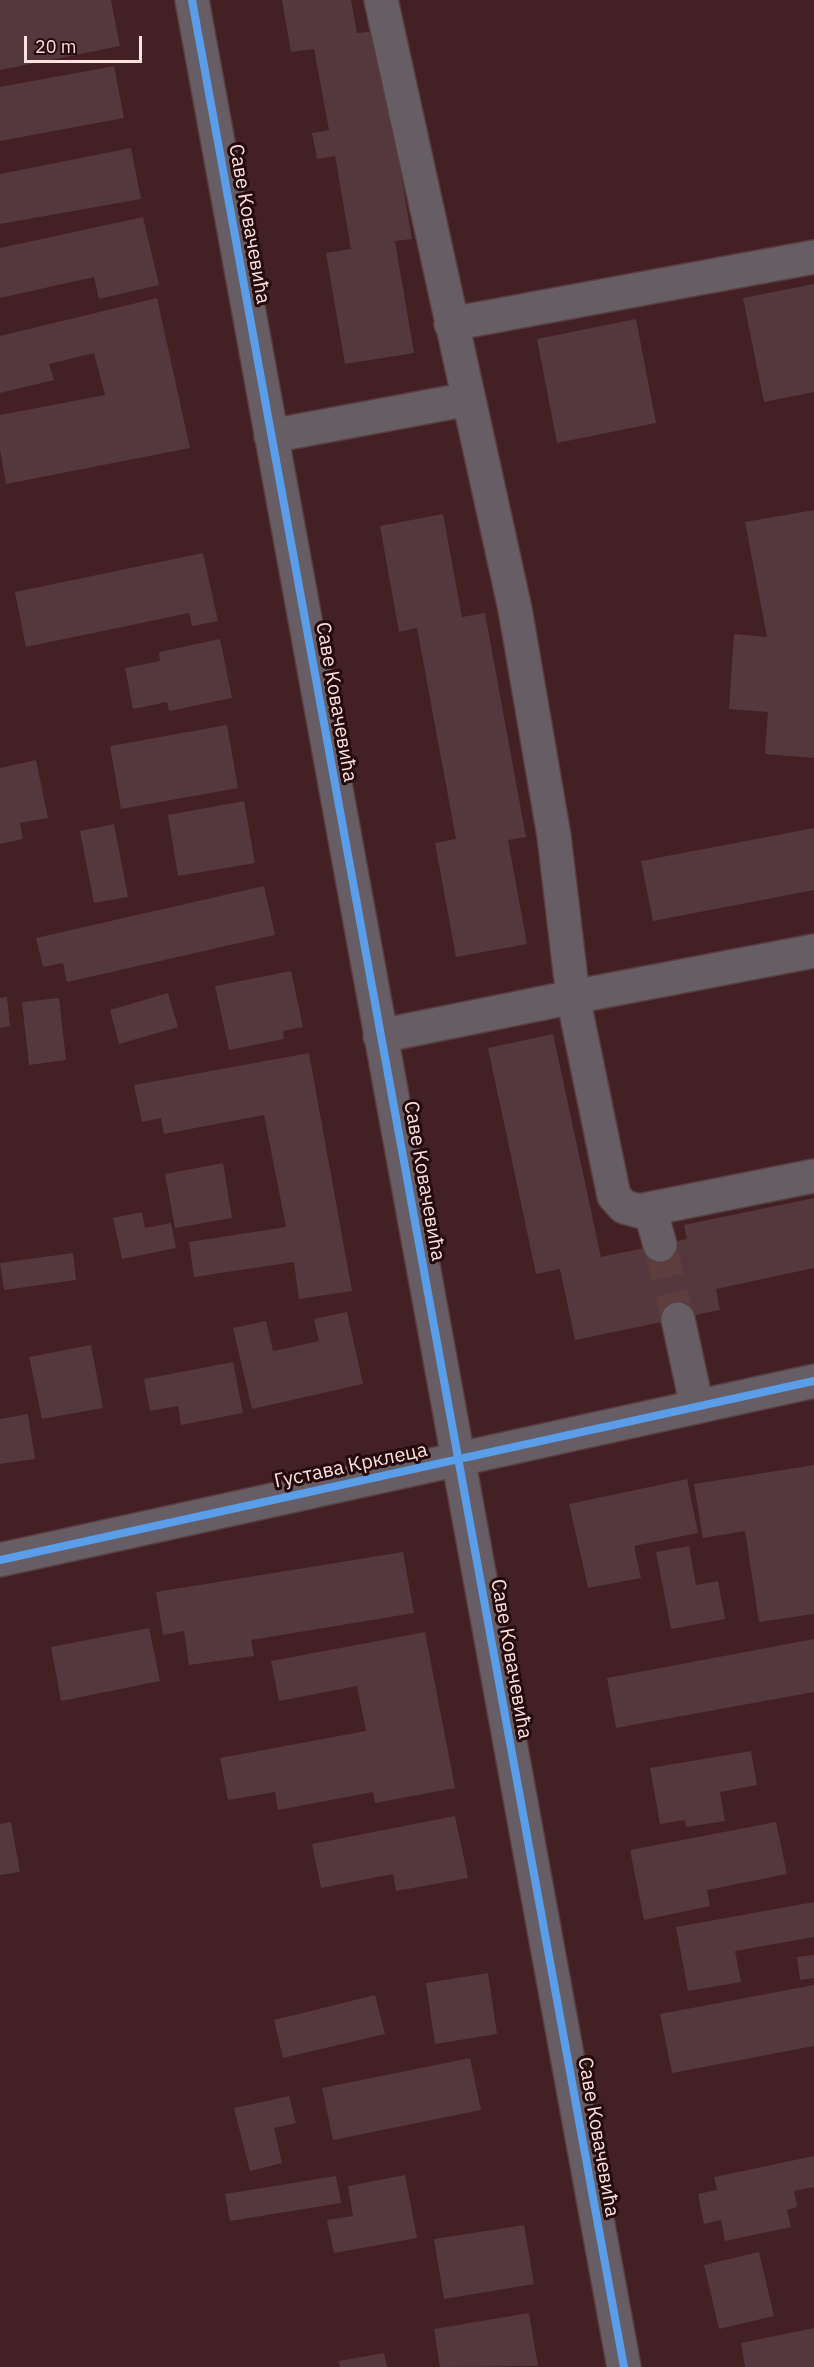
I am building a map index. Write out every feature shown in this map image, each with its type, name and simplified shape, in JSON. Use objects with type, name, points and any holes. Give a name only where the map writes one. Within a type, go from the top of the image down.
[{"type":"street","name":"Саве Ковачевића","points":[[192,0],[624,2367]]},
{"type":"street","points":[[381,0],[521,643],[554,836],[573,997],[614,1196],[624,1207],[639,1211],[814,1176]]},
{"type":"street","points":[[451,324],[814,257]]},
{"type":"street","points":[[271,436],[469,399]]},
{"type":"street","points":[[380,1036],[814,951]]},
{"type":"street","points":[[650,1209],[660,1245]]},
{"type":"street","points":[[678,1319],[697,1407]]},
{"type":"street","name":"Густава Крклеца","points":[[0,1560],[814,1381]]},
{"type":"building","points":[[0,0],[111,0],[120,46],[0,70]]},
{"type":"building","points":[[282,0],[351,0],[357,33],[377,31],[412,239],[395,241],[414,353],[345,364],[326,253],[351,249],[335,156],[317,159],[312,133],[329,130],[314,49],[291,52]]},
{"type":"building","points":[[114,66],[124,118],[0,141],[0,87]]},
{"type":"building","points":[[131,148],[141,199],[0,224],[0,174]]},
{"type":"building","points":[[143,217],[159,285],[99,299],[94,277],[0,298],[0,248]]},
{"type":"building","points":[[814,284],[814,392],[764,402],[743,298]]},
{"type":"building","points":[[157,298],[190,448],[6,484],[0,450],[0,415],[105,395],[94,353],[49,364],[54,380],[0,393],[0,336]]},
{"type":"building","points":[[636,319],[656,423],[557,443],[537,339]]},
{"type":"building","points":[[814,510],[814,758],[765,754],[768,712],[729,709],[734,634],[767,637],[745,522]]},
{"type":"building","points":[[443,514],[462,617],[485,613],[526,837],[508,840],[527,944],[456,957],[435,843],[456,839],[417,628],[399,632],[380,526]]},
{"type":"building","points":[[203,553],[218,621],[192,626],[189,613],[26,647],[15,592]]},
{"type":"building","points":[[220,639],[232,698],[169,711],[167,702],[133,709],[125,668],[160,661],[159,652]]},
{"type":"building","points":[[227,725],[238,788],[121,809],[110,746]]},
{"type":"building","points":[[36,760],[48,818],[20,823],[23,839],[0,844],[0,768]]},
{"type":"building","points":[[244,801],[255,863],[178,876],[168,815]]},
{"type":"building","points":[[114,824],[128,897],[94,903],[80,831]]},
{"type":"building","points":[[814,828],[814,890],[653,921],[641,861]]},
{"type":"building","points":[[264,886],[275,935],[67,982],[63,963],[43,967],[36,938]]},
{"type":"building","points":[[291,971],[303,1027],[283,1031],[284,1039],[229,1050],[215,986]]},
{"type":"building","points":[[168,993],[178,1027],[119,1044],[110,1010]]},
{"type":"building","points":[[7,997],[10,1026],[0,1028],[0,998]]},
{"type":"building","points":[[59,998],[66,1060],[29,1065],[22,1002]]},
{"type":"building","points":[[553,1034],[601,1257],[687,1239],[684,1225],[814,1198],[814,1268],[716,1289],[720,1310],[575,1340],[560,1269],[536,1274],[488,1048]]},
{"type":"building","points":[[309,1053],[352,1291],[299,1299],[294,1262],[194,1277],[189,1242],[286,1227],[264,1115],[164,1134],[161,1118],[142,1122],[134,1085]]},
{"type":"building","points":[[223,1163],[232,1218],[175,1228],[165,1174]]},
{"type":"building","points":[[142,1212],[145,1228],[171,1223],[176,1248],[122,1259],[113,1218]]},
{"type":"building","points":[[73,1253],[76,1280],[4,1290],[0,1263]]},
{"type":"building","points":[[347,1312],[363,1384],[252,1409],[233,1328],[266,1321],[273,1351],[319,1341],[314,1319]]},
{"type":"building","points":[[91,1345],[103,1408],[42,1419],[29,1357]]},
{"type":"building","points":[[233,1362],[243,1413],[181,1425],[178,1406],[150,1411],[144,1379]]},
{"type":"building","points":[[28,1414],[35,1459],[0,1464],[0,1419]]},
{"type":"building","points":[[814,1465],[814,1614],[759,1622],[745,1531],[703,1538],[694,1484]]},
{"type":"building","points":[[687,1479],[698,1533],[634,1546],[641,1578],[588,1588],[569,1504]]},
{"type":"building","points":[[689,1546],[696,1585],[718,1581],[725,1619],[671,1629],[656,1552]]},
{"type":"building","points":[[403,1552],[414,1613],[251,1640],[254,1656],[189,1665],[184,1631],[163,1635],[156,1592]]},
{"type":"building","points":[[149,1628],[160,1681],[61,1701],[51,1647]]},
{"type":"building","points":[[425,1632],[455,1788],[375,1803],[373,1792],[278,1810],[275,1792],[228,1800],[220,1758],[366,1731],[357,1686],[279,1701],[271,1661]]},
{"type":"building","points":[[814,1639],[814,1692],[616,1728],[607,1678]]},
{"type":"building","points":[[751,1751],[757,1785],[720,1792],[725,1821],[686,1827],[685,1820],[660,1824],[650,1768]]},
{"type":"building","points":[[455,1816],[468,1878],[396,1891],[393,1874],[321,1888],[312,1844]]},
{"type":"building","points":[[11,1822],[20,1872],[0,1875],[0,1824]]},
{"type":"building","points":[[776,1822],[787,1874],[707,1890],[710,1906],[644,1920],[630,1850]]},
{"type":"building","points":[[814,1902],[814,1937],[735,1951],[741,1982],[688,1991],[676,1927]]},
{"type":"building","points":[[814,1955],[814,1978],[800,1980],[797,1957]]},
{"type":"building","points":[[488,1973],[497,2034],[435,2044],[426,1983]]},
{"type":"building","points":[[814,1985],[814,2046],[672,2073],[660,2014]]},
{"type":"building","points":[[375,1995],[385,2034],[283,2058],[274,2020]]},
{"type":"building","points":[[470,2058],[481,2110],[333,2140],[322,2088]]},
{"type":"building","points":[[289,2096],[296,2123],[274,2128],[282,2163],[250,2171],[234,2108]]},
{"type":"building","points":[[814,2156],[814,2187],[794,2191],[797,2207],[787,2210],[791,2227],[725,2241],[721,2220],[704,2224],[698,2194],[717,2190],[714,2177]]},
{"type":"building","points":[[405,2175],[417,2238],[334,2253],[327,2220],[353,2216],[348,2186]]},
{"type":"building","points":[[336,2176],[341,2203],[230,2221],[225,2194]]},
{"type":"building","points":[[524,2225],[534,2284],[444,2299],[434,2239]]},
{"type":"building","points":[[759,2252],[774,2316],[719,2329],[704,2265]]},
{"type":"building","points":[[529,2313],[538,2366],[440,2367],[434,2329]]},
{"type":"building","points":[[814,2328],[814,2367],[745,2367],[741,2343]]},
{"type":"building","points":[[384,2353],[387,2367],[340,2367],[339,2361]]},
{"type":"tunnel","points":[[660,1245],[678,1319]]},
{"type":"cycle path","points":[[192,0],[624,2367]]},
{"type":"cycle path","points":[[0,1560],[814,1381]]}]
